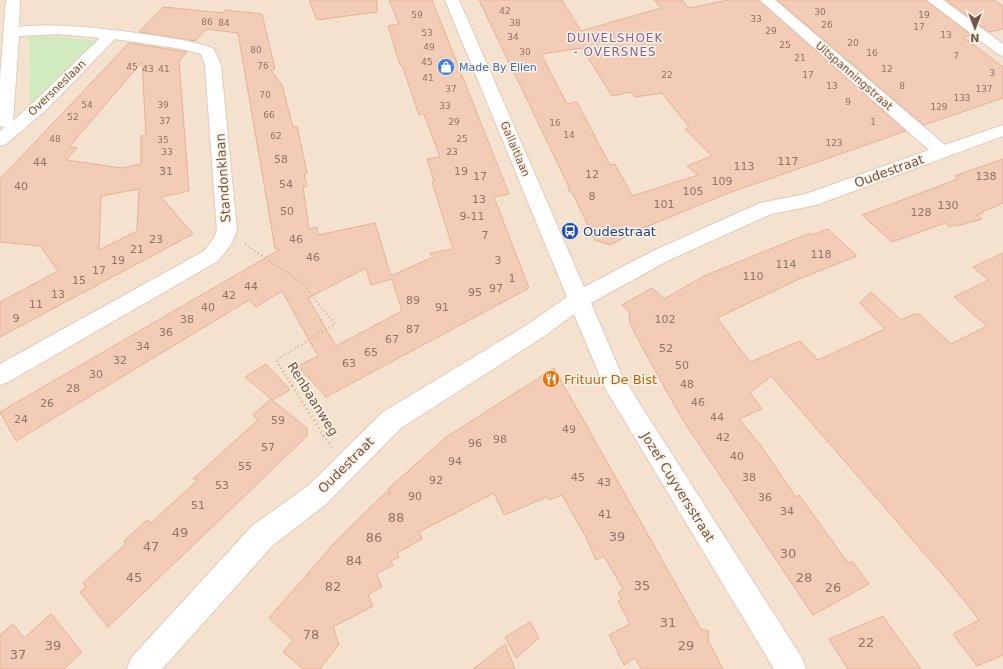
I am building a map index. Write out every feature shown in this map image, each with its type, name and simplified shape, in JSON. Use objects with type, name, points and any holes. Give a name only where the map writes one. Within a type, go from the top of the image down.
[{"type":"street","name":"Oversneslaan","points":[[2,129],[12,32],[13,0]]},
{"type":"street","name":"Gallaitlaan","points":[[452,0],[579,299]]},
{"type":"street","name":"Uitspanningstraat","points":[[767,0],[941,151]]},
{"type":"street","points":[[934,0],[1003,51]]},
{"type":"street","name":"Standonklaan","points":[[0,374],[211,256],[223,241],[227,231],[213,65],[208,51],[190,45],[112,35],[33,29],[12,32]]},
{"type":"street","name":"Oversneslaan","points":[[2,129],[40,106],[112,35]]},
{"type":"street","name":"Oudestraat","points":[[142,669],[262,536],[317,495],[392,420],[535,331],[579,299],[660,256],[768,208],[809,200],[941,151],[1003,130]]},
{"type":"street","name":"Jozef Cuyversstraat","points":[[579,299],[613,381],[791,669]]},
{"type":"path","name":"Renbaanweg","points":[[227,231],[302,283],[335,324],[276,360],[344,467]]},
{"type":"shaded area","points":[[0,0],[1003,0],[1003,669],[0,669]]},
{"type":"green space","points":[[37,35],[98,41],[30,109],[29,38]]},
{"type":"building","points":[[309,0],[377,0],[377,12],[317,20]]},
{"type":"building","points":[[389,0],[432,0],[509,194],[494,197],[529,288],[326,397],[298,366],[318,356],[282,291],[256,307],[249,300],[16,441],[0,412],[279,250],[275,248],[238,33],[206,29],[195,41],[139,32],[163,7],[223,13],[225,10],[262,14],[275,69],[271,70],[282,85],[293,127],[297,126],[307,173],[304,174],[307,186],[303,187],[309,229],[317,227],[318,235],[375,223],[391,276],[433,257],[430,253],[453,249],[432,182],[434,181],[427,159],[440,157],[424,114],[419,115],[402,65],[400,65],[388,26],[399,24]],"holes":[[[366,268],[371,285],[392,279],[402,311],[336,346],[308,298]]]},
{"type":"building","points":[[479,0],[562,0],[581,31],[661,8],[654,0],[682,0],[689,8],[728,0],[759,0],[906,131],[726,194],[636,231],[610,245],[595,240],[573,194],[569,191],[568,185]],"holes":[[[582,48],[612,96],[631,92],[635,97],[662,93],[689,127],[685,129],[712,156],[687,166],[698,175],[632,196],[615,164],[610,165],[577,102],[567,104],[541,54]]]},
{"type":"building","points":[[777,0],[926,0],[971,35],[963,37],[1003,67],[1003,98],[924,125]]},
{"type":"building","points":[[946,0],[994,0],[1003,6],[1003,29],[989,32]]},
{"type":"building","points":[[129,43],[187,52],[179,61],[189,191],[161,197],[193,234],[0,337],[0,302],[58,271],[40,246],[0,242],[0,179]],"holes":[[[142,62],[146,135],[141,136],[141,164],[122,168],[66,160],[77,148],[69,147]],[[139,189],[137,231],[99,250],[101,196]]]},
{"type":"building","points":[[1003,159],[1003,203],[977,215],[982,219],[957,226],[955,224],[950,227],[945,223],[892,242],[862,215],[958,179],[955,176]]},
{"type":"building","points":[[828,229],[857,256],[797,280],[717,318],[750,362],[800,341],[818,360],[885,329],[860,303],[871,292],[901,320],[914,314],[919,314],[951,344],[987,326],[954,297],[989,280],[973,267],[1003,253],[1003,655],[977,666],[953,634],[979,620],[956,590],[771,376],[750,393],[762,409],[739,419],[761,446],[796,497],[799,495],[848,563],[852,561],[869,584],[813,615],[681,417],[630,323],[629,312],[622,305],[652,288],[664,299],[704,276],[810,233],[812,235]]},
{"type":"building","points":[[266,364],[290,390],[272,400],[307,428],[307,436],[108,627],[80,592],[86,587],[83,583],[126,544],[124,541],[147,520],[151,523],[199,479],[193,479],[258,420],[253,415],[271,399],[245,377]]},
{"type":"building","points":[[554,368],[701,629],[709,631],[708,640],[723,669],[641,669],[635,658],[624,665],[609,635],[630,624],[618,601],[622,599],[618,593],[623,589],[604,556],[596,560],[586,537],[562,495],[549,500],[547,497],[504,515],[494,493],[419,532],[422,539],[397,553],[399,557],[391,561],[393,565],[376,574],[382,587],[368,595],[373,606],[333,627],[339,644],[320,669],[303,669],[283,652],[293,640],[269,618],[337,540],[387,491],[391,494],[388,489],[445,438]]},
{"type":"building","points":[[51,614],[82,652],[64,669],[0,669],[0,635],[13,624],[24,638]]},
{"type":"building","points":[[883,616],[921,669],[848,669],[829,639]]},
{"type":"building","points":[[530,622],[539,638],[516,658],[505,637]]},
{"type":"building","points":[[505,644],[515,669],[473,669]]},
{"type":"place","name":"Made By Ellen","points":[[446,67]]},
{"type":"place","name":"Oudestraat","points":[[570,231]]},
{"type":"place","name":"Frituur De Bist","points":[[551,379]]},
{"type":"district","name":"DUIVELSHOEK - OVERSNES","points":[[615,45]]}]
